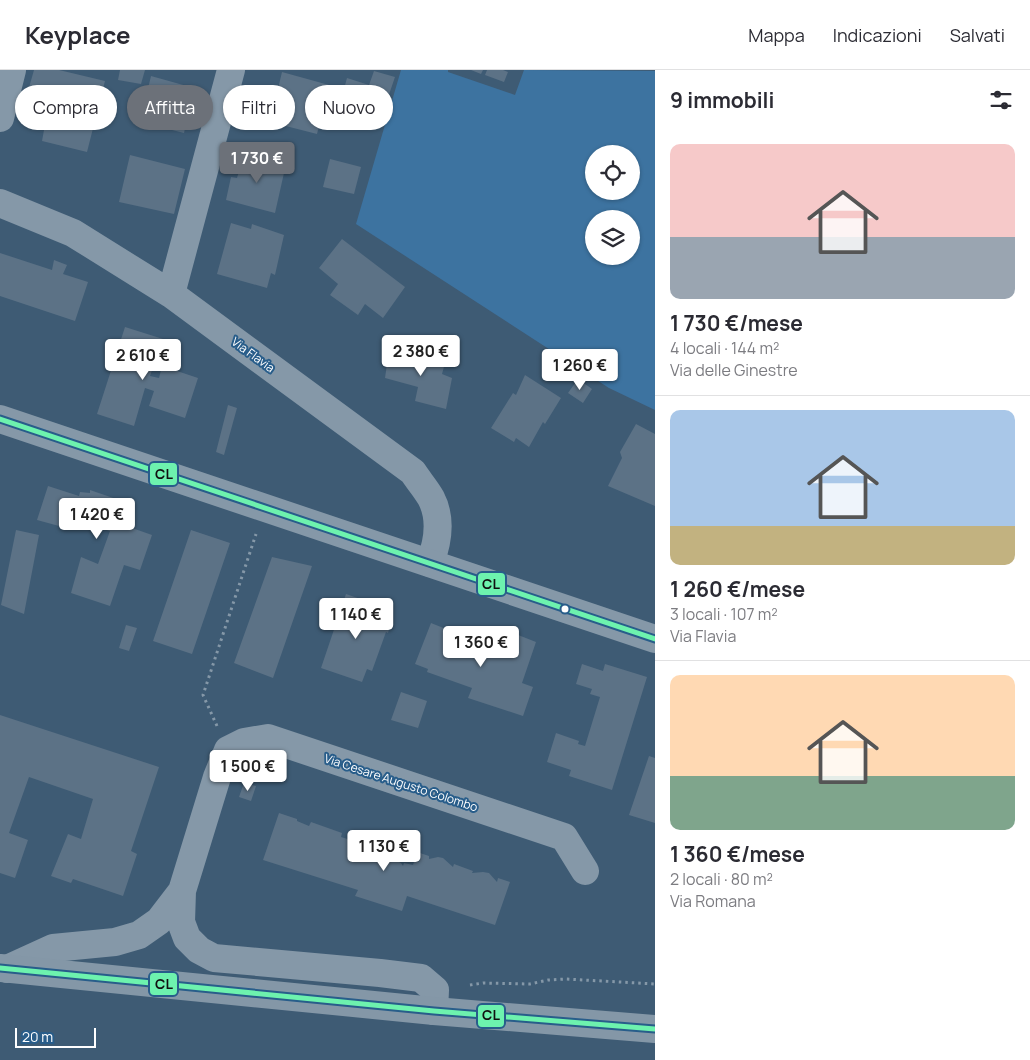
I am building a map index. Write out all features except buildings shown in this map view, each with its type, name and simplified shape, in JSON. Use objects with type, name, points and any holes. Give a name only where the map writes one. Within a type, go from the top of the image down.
[{"type":"main road","points":[[3,969],[434,1000],[655,1029]]},
{"type":"street","points":[[0,118],[12,70]]},
{"type":"street","points":[[170,294],[231,70]]},
{"type":"street","name":"Via Flavia","points":[[0,203],[73,233],[170,294],[412,472],[431,498],[439,522],[435,549],[430,563]]},
{"type":"street","points":[[0,419],[655,639]]},
{"type":"street","name":"Via Cesare Augusto Colombo","points":[[228,750],[244,742],[268,738],[564,837],[586,871]]},
{"type":"street","points":[[228,750],[217,777],[182,891],[181,922],[187,938],[199,950],[214,958],[421,978],[434,1000]]},
{"type":"street","points":[[3,969],[53,948],[115,942],[140,935],[159,921],[182,891]]},
{"type":"path","points":[[228,750],[203,695],[265,507]]},
{"type":"path","points":[[434,1000],[482,983],[530,984],[566,979],[655,984]]},
{"type":"shaded area","points":[[401,70],[448,70],[448,72],[515,95],[524,70],[655,71],[655,410],[609,388],[356,224],[383,130],[393,130],[393,97]]},
{"type":"transit line","name":"CL","points":[[0,419],[655,639]]},
{"type":"transit line","name":"CL","points":[[0,968],[434,1011],[655,1029]]}]
